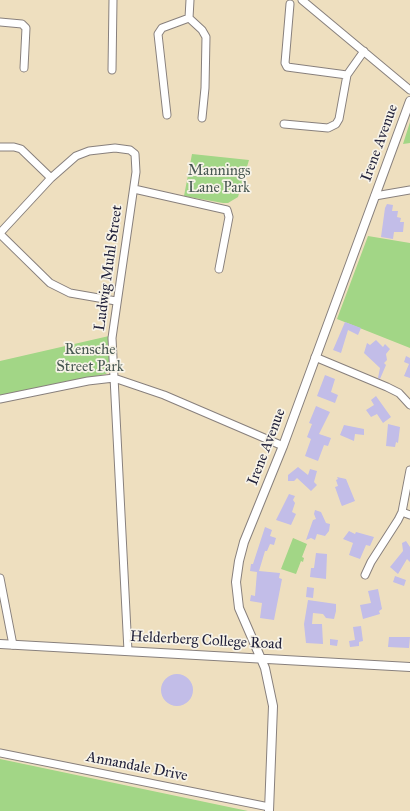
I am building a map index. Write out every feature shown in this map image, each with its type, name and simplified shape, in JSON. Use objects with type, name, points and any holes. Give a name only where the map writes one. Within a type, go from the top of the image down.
[{"type":"street","points":[[112,70],[113,0]]},
{"type":"street","points":[[188,18],[190,0]]},
{"type":"street","points":[[302,0],[410,90]]},
{"type":"street","points":[[290,4],[285,63],[287,67],[347,75]]},
{"type":"street","points":[[167,116],[158,34],[162,28],[188,18]]},
{"type":"street","points":[[188,18],[202,30],[206,37],[205,88],[202,118]]},
{"type":"street","points":[[0,22],[25,26],[27,36],[24,68]]},
{"type":"street","points":[[284,124],[328,128],[336,124],[339,119],[347,75],[364,51]]},
{"type":"street","name":"Irene Avenue","points":[[269,809],[274,712],[268,679],[242,616],[237,598],[236,582],[244,542],[283,446],[410,101]]},
{"type":"street","points":[[0,147],[14,147],[21,149],[51,178]]},
{"type":"street","name":"Ludwig Muhl Street","points":[[0,233],[51,178],[70,160],[81,154],[102,149],[122,148],[132,151],[136,157],[134,189],[116,301],[112,338],[128,651]]},
{"type":"street","points":[[134,189],[227,210],[229,217],[219,269]]},
{"type":"street","points":[[375,196],[410,190]]},
{"type":"street","points":[[0,233],[50,284],[70,293],[116,301]]},
{"type":"street","points":[[315,357],[387,387],[405,398],[410,404]]},
{"type":"street","points":[[0,399],[88,381],[114,378],[164,395],[283,446]]},
{"type":"street","points":[[365,574],[402,512],[410,470]]},
{"type":"street","points":[[402,512],[410,514]]},
{"type":"street","points":[[0,578],[13,645]]},
{"type":"street","name":"Helderberg College Road","points":[[0,644],[410,667]]},
{"type":"street","name":"Annandale Drive","points":[[0,753],[269,809]]},
{"type":"green space","points":[[410,122],[410,143],[403,144]]},
{"type":"green space","name":"Mannings Lane Park","points":[[192,154],[249,160],[238,197],[228,203],[223,203],[184,196]]},
{"type":"green space","points":[[368,236],[410,243],[410,348],[337,319]]},
{"type":"green space","name":"Rensche Street Park","points":[[109,336],[110,368],[106,374],[0,396],[0,361]]},
{"type":"green space","points":[[293,538],[307,544],[302,557],[304,558],[303,562],[301,561],[296,574],[281,569]]},
{"type":"green space","points":[[0,759],[248,811],[0,811]]},
{"type":"building","points":[[387,204],[393,205],[392,211],[398,211],[397,217],[401,218],[400,222],[404,222],[403,232],[394,232],[393,239],[381,237],[385,208]]},
{"type":"building","points":[[345,322],[361,328],[358,335],[348,330],[341,353],[333,350]]},
{"type":"building","points":[[376,340],[383,347],[385,344],[390,349],[386,354],[387,360],[384,363],[386,365],[380,379],[378,378],[380,368],[364,353],[367,343],[370,345]]},
{"type":"building","points":[[406,356],[410,358],[410,378],[404,376],[409,364],[404,362]]},
{"type":"building","points":[[325,375],[335,379],[331,392],[338,395],[335,403],[317,396]]},
{"type":"building","points":[[376,396],[391,417],[383,423],[377,414],[371,417],[366,410],[374,405],[371,400]]},
{"type":"building","points":[[316,406],[330,412],[319,434],[331,438],[328,446],[324,445],[318,461],[305,456],[311,439],[307,437],[312,424],[309,423]]},
{"type":"building","points":[[388,424],[400,427],[398,443],[396,442],[395,447],[386,446]]},
{"type":"building","points":[[344,425],[364,429],[364,435],[355,434],[354,441],[340,435]]},
{"type":"building","points":[[298,467],[308,475],[310,469],[317,471],[314,482],[317,485],[311,491],[297,478],[294,481],[288,481],[288,475]]},
{"type":"building","points":[[337,477],[346,479],[355,501],[342,506],[335,487],[338,486],[336,480],[338,479]]},
{"type":"building","points":[[289,494],[295,496],[293,500],[295,503],[292,512],[296,514],[291,525],[276,520]]},
{"type":"building","points":[[315,510],[321,512],[326,523],[330,524],[329,531],[325,536],[317,534],[315,540],[311,538],[306,540],[313,520],[316,519],[314,514]]},
{"type":"building","points":[[265,527],[272,530],[270,536],[276,538],[274,545],[270,544],[267,551],[265,551],[259,571],[280,573],[279,578],[282,579],[274,620],[260,618],[262,603],[250,601],[251,595],[255,596],[257,572],[250,571],[251,564],[253,564]]},
{"type":"building","points":[[349,531],[355,534],[356,532],[374,537],[370,546],[366,545],[360,559],[349,555],[353,543],[343,539]]},
{"type":"building","points":[[406,541],[410,547],[410,562],[407,559],[398,574],[390,567],[403,551],[402,543]]},
{"type":"building","points":[[316,553],[327,554],[326,579],[310,577],[311,568],[314,568]]},
{"type":"building","points":[[395,576],[406,580],[404,586],[393,582]]},
{"type":"building","points":[[307,587],[314,588],[313,598],[306,597]]},
{"type":"building","points":[[378,589],[382,609],[379,611],[380,614],[363,619],[360,605],[371,603],[368,591]]},
{"type":"building","points":[[308,600],[336,604],[334,619],[326,618],[323,614],[313,613],[312,624],[322,624],[323,644],[306,643],[304,624]]},
{"type":"building","points":[[361,626],[363,641],[359,642],[359,646],[350,647],[349,641],[355,640],[353,627]]},
{"type":"building","points":[[389,637],[410,637],[409,648],[388,647]]},
{"type":"building","points":[[330,639],[338,640],[337,646],[330,645]]},
{"type":"building","points":[[174,674],[180,674],[190,681],[193,690],[192,696],[186,703],[180,706],[174,706],[164,699],[161,693],[161,687],[168,677]]}]
